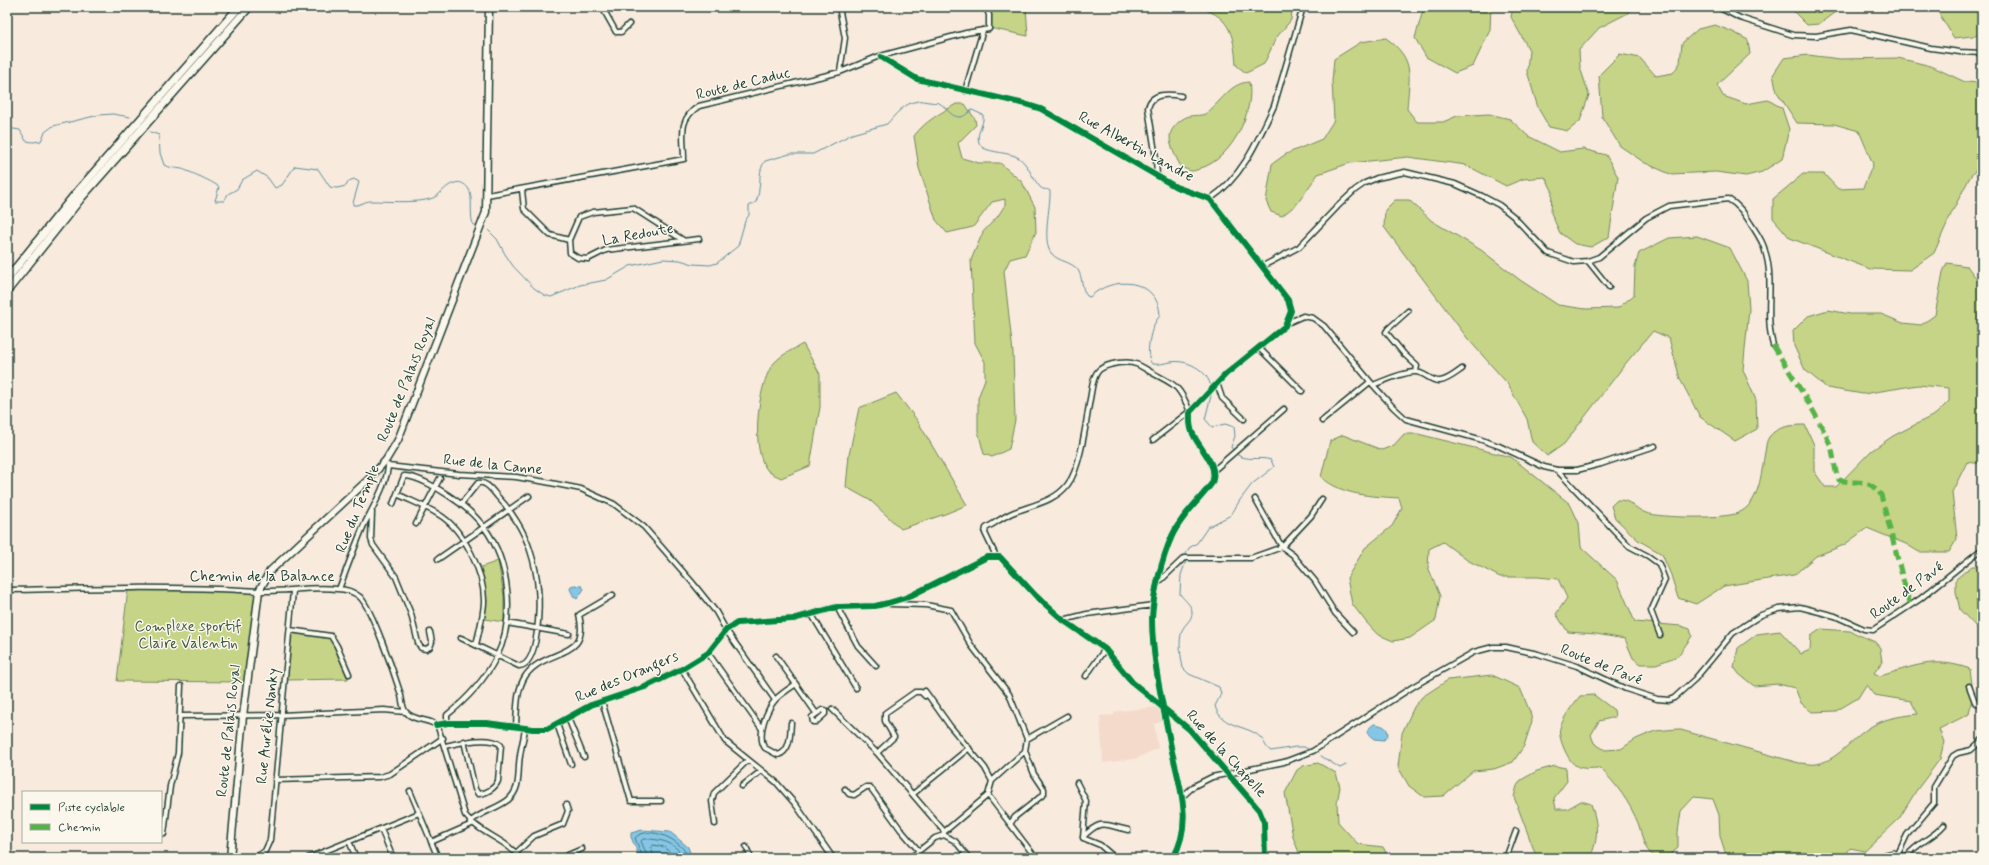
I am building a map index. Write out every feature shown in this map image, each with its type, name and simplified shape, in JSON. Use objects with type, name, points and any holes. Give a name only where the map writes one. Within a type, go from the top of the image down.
[{"type":"highway","points":[[7,279],[76,192],[239,7]]},
{"type":"highway","points":[[7,291],[81,198],[249,7]]},
{"type":"main road","name":"Route de Palais Royal","points":[[230,858],[243,716],[259,591],[270,571],[387,463],[414,403],[479,234],[486,212],[489,7]]},
{"type":"main road","points":[[1874,858],[1887,854],[1898,854],[1907,857]]},
{"type":"street","points":[[602,7],[616,32],[621,32],[629,24]]},
{"type":"street","points":[[839,7],[845,38],[840,72]]},
{"type":"street","points":[[965,91],[983,30],[989,29],[990,24],[986,7]]},
{"type":"street","points":[[1287,323],[1291,310],[1290,304],[1210,199],[1229,184],[1240,170],[1274,106],[1303,7]]},
{"type":"street","points":[[1718,7],[1740,18],[1792,35],[1816,36],[1851,30],[1931,48],[1982,53]]},
{"type":"street","name":"Route de Caduc","points":[[487,195],[522,190],[684,159],[682,128],[690,111],[699,106],[840,72],[881,57],[983,30]]},
{"type":"street","name":"Rue Albertin Landre","points":[[881,57],[917,80],[1025,104],[1048,112],[1179,189],[1210,199]]},
{"type":"street","points":[[1157,176],[1156,158],[1148,108],[1149,102],[1152,98],[1166,93],[1181,96]]},
{"type":"street","points":[[1262,266],[1299,247],[1350,195],[1365,183],[1377,178],[1405,172],[1455,184],[1482,196],[1513,216],[1548,253],[1574,262],[1588,261],[1599,256],[1646,218],[1670,206],[1728,200],[1735,203],[1743,211],[1765,249],[1768,263],[1769,325],[1773,345]]},
{"type":"street","points":[[522,190],[524,209],[550,235],[569,240]]},
{"type":"street","name":"La Redoute","points":[[633,208],[683,240],[606,250],[588,259],[578,258],[570,253],[569,240],[579,217],[593,212],[633,208]]},
{"type":"street","points":[[683,240],[699,238]]},
{"type":"street","points":[[1588,261],[1609,287]]},
{"type":"street","points":[[1408,311],[1386,332],[1404,354],[1417,366],[1416,372]]},
{"type":"street","points":[[1153,440],[1190,411],[1215,385],[1287,323],[1303,316],[1313,318],[1324,326],[1392,407],[1406,419],[1479,439],[1499,446],[1544,467],[1557,470],[1577,470],[1601,464],[1655,446]]},
{"type":"street","points":[[1259,348],[1302,391]]},
{"type":"street","points":[[996,556],[984,532],[986,528],[1011,514],[1050,498],[1063,490],[1071,480],[1075,471],[1083,436],[1093,382],[1098,371],[1102,367],[1134,362],[1168,380],[1178,388],[1190,411],[1190,426],[1193,434],[1208,457],[1213,471],[1212,483],[1188,513],[1172,537],[1158,582],[1153,605],[1152,619],[1156,660],[1164,708],[1183,796],[1185,824],[1180,846],[1173,858]]},
{"type":"street","points":[[1322,421],[1371,383],[1398,375],[1416,372],[1440,381],[1462,369]]},
{"type":"street","points":[[1215,385],[1222,398],[1244,419]]},
{"type":"street","points":[[1213,471],[1234,455],[1262,426],[1284,409]]},
{"type":"street","name":"Rue du Temple","points":[[339,589],[364,525],[372,512],[387,463]]},
{"type":"street","name":"Rue de la Canne","points":[[387,463],[459,474],[516,477],[538,480],[581,489],[614,504],[644,527],[716,612],[726,630],[775,700]]},
{"type":"street","points":[[1557,470],[1629,546],[1658,564],[1665,580],[1651,610],[1660,635]]},
{"type":"street","points":[[393,504],[404,476],[435,487],[461,504],[484,527],[496,550],[503,570],[507,596],[507,623],[497,656],[479,685],[447,715],[447,723]]},
{"type":"street","points":[[416,524],[440,478]]},
{"type":"street","points":[[461,504],[478,483],[484,482],[499,498],[509,510],[521,529],[530,550],[538,589],[537,628],[532,653],[526,664],[519,666],[461,638]]},
{"type":"street","points":[[397,494],[439,514],[454,526],[464,541],[479,572],[483,593],[483,618],[476,645]]},
{"type":"street","points":[[438,559],[529,496]]},
{"type":"street","points":[[1255,499],[1282,547],[1293,555],[1315,581],[1335,613],[1353,632]]},
{"type":"street","points":[[1158,582],[1184,558],[1251,558],[1282,547],[1311,516],[1322,499]]},
{"type":"street","points":[[372,512],[371,539],[373,545],[396,577],[411,614],[418,643],[421,648],[426,649],[430,647],[432,642],[430,632]]},
{"type":"street","name":"Route de Pavé","points":[[1183,796],[1201,781],[1227,773],[1284,762],[1313,751],[1447,667],[1474,652],[1493,647],[1517,649],[1564,662],[1657,700],[1669,700],[1674,698],[1695,679],[1734,633],[1761,615],[1779,609],[1800,607],[1836,616],[1864,629],[1873,630],[1920,599],[1982,550]]},
{"type":"street","name":"Rue des Orangers","points":[[436,725],[447,723],[488,723],[542,730],[602,701],[645,687],[682,669],[708,653],[726,630],[731,626],[743,622],[793,619],[838,608],[875,606],[888,603],[908,597],[987,557],[996,556]]},
{"type":"street","name":"Rue de la Chapelle","points":[[996,556],[1000,557],[1019,579],[1063,620],[1106,649],[1128,677],[1200,740],[1259,810],[1264,822],[1265,858]]},
{"type":"street","name":"Chemin de la Balance","points":[[7,590],[142,589],[293,591],[339,589],[354,593],[366,606],[396,680],[405,712]]},
{"type":"street","name":"Rue Aurélie Nanky","points":[[255,858],[265,852],[269,845],[293,591]]},
{"type":"street","points":[[516,726],[518,696],[526,676],[543,661],[571,648],[576,644],[582,633],[578,615],[613,595]]},
{"type":"street","points":[[888,603],[926,605],[948,608],[952,611],[971,645],[1009,694],[1027,739],[1026,751],[1034,774],[1044,790],[1044,794],[1015,817],[1010,824]]},
{"type":"street","points":[[1063,620],[1087,614],[1153,605]]},
{"type":"street","points":[[838,608],[858,646],[876,666]]},
{"type":"street","points":[[812,615],[856,688]]},
{"type":"street","points":[[507,623],[569,634]]},
{"type":"street","points":[[290,630],[331,636],[337,646],[348,674]]},
{"type":"street","points":[[1086,676],[1106,649]]},
{"type":"street","points":[[708,653],[762,729]]},
{"type":"street","points":[[776,656],[816,713]]},
{"type":"street","points":[[682,669],[725,741],[760,771],[776,782],[796,806],[833,858]]},
{"type":"street","points":[[792,723],[788,748],[780,755],[776,755],[763,746],[762,729],[775,700],[796,684]]},
{"type":"street","points":[[164,834],[170,786],[178,753],[181,686]]},
{"type":"street","points":[[1969,686],[1975,702],[1982,706]]},
{"type":"street","points":[[877,753],[894,737],[884,718],[884,714],[888,710],[915,692],[920,691],[934,709]]},
{"type":"street","points":[[925,691],[950,726],[985,768],[992,781]]},
{"type":"street","points":[[602,701],[631,801],[661,801]]},
{"type":"street","points":[[832,709],[877,753],[913,794],[944,833],[955,841],[969,858]]},
{"type":"street","points":[[180,716],[281,715],[384,710],[405,712],[436,725],[445,746],[461,807],[471,823],[516,853],[520,858]]},
{"type":"street","points":[[1027,739],[1067,716]]},
{"type":"street","points":[[568,718],[584,757]]},
{"type":"street","points":[[557,724],[571,764]]},
{"type":"street","points":[[431,842],[471,823],[475,817],[507,800],[515,793],[519,781],[520,757],[525,728]]},
{"type":"street","points":[[275,780],[380,777],[390,774],[442,738]]},
{"type":"street","points":[[1898,854],[1908,835],[1934,803],[1934,787],[1953,756],[1958,752],[1971,750],[1982,740]]},
{"type":"street","points":[[445,746],[464,741],[495,741],[501,745],[498,781],[496,785],[483,793],[478,794],[475,788],[464,741]]},
{"type":"street","points":[[913,794],[969,748]]},
{"type":"street","points":[[910,858],[935,838],[944,833],[988,795],[992,781],[1026,751]]},
{"type":"street","points":[[715,824],[712,800],[714,793],[748,760]]},
{"type":"street","points":[[742,786],[760,771]]},
{"type":"street","points":[[1077,783],[1086,801],[1082,837]]},
{"type":"street","points":[[845,789],[854,796],[866,787],[870,787],[901,830],[919,851]]},
{"type":"street","points":[[410,791],[438,858]]},
{"type":"street","points":[[988,795],[1036,858]]},
{"type":"street","points":[[516,853],[534,836],[563,824],[568,811],[566,805]]},
{"type":"street","points":[[308,858],[318,856],[350,841],[419,813]]},
{"type":"street","points":[[1082,837],[1093,826],[1099,824],[1128,830]]},
{"type":"street","points":[[1907,857],[1914,847],[1938,833],[1944,825]]},
{"type":"street","points":[[381,829],[393,858]]},
{"type":"street","points":[[1506,858],[1516,831]]},
{"type":"street","points":[[1082,837],[1085,840],[1100,845],[1115,858]]},
{"type":"street","points":[[350,841],[356,858]]},
{"type":"street","points":[[746,847],[751,858]]},
{"type":"street","points":[[562,858],[582,849]]},
{"type":"shaded area","points":[[1159,707],[1162,710],[1164,721],[1154,724],[1158,748],[1135,759],[1103,763],[1100,716],[1114,715],[1115,712],[1121,711]]},
{"type":"green space","points":[[634,7],[659,7],[656,11],[637,11]]},
{"type":"green space","points":[[987,7],[1026,7],[1028,36],[989,28]]},
{"type":"green space","points":[[1195,7],[1289,7],[1292,10],[1291,20],[1276,38],[1264,64],[1246,73],[1236,65],[1234,43],[1228,27],[1215,15],[1206,10]]},
{"type":"green space","points":[[1424,7],[1491,7],[1490,30],[1473,66],[1455,73],[1426,57],[1415,38]]},
{"type":"green space","points":[[1513,7],[1635,7],[1630,12],[1599,28],[1579,50],[1580,67],[1589,95],[1580,121],[1568,131],[1549,127],[1538,108],[1527,71],[1529,50],[1511,17]]},
{"type":"green space","points":[[1791,7],[1842,7],[1819,24],[1807,25]]},
{"type":"green space","points":[[1935,7],[1982,7],[1982,35],[1954,38]]},
{"type":"green space","points":[[1715,25],[1748,40],[1750,54],[1717,85],[1723,96],[1746,104],[1768,100],[1782,108],[1789,129],[1782,159],[1762,172],[1746,176],[1716,172],[1670,174],[1645,163],[1620,146],[1602,117],[1599,75],[1620,54],[1640,58],[1656,76],[1673,73],[1680,63],[1682,43],[1698,29]]},
{"type":"green space","points":[[1386,38],[1396,46],[1406,61],[1409,77],[1407,109],[1417,122],[1443,122],[1457,116],[1489,114],[1510,119],[1528,136],[1560,152],[1583,149],[1606,155],[1618,177],[1609,237],[1591,247],[1575,244],[1560,233],[1551,213],[1552,190],[1545,177],[1523,179],[1506,186],[1466,165],[1408,157],[1350,163],[1318,174],[1297,204],[1282,216],[1271,212],[1266,201],[1272,164],[1286,154],[1322,139],[1334,120],[1332,81],[1334,59],[1361,42]]},
{"type":"green space","points":[[1808,55],[1840,59],[1898,58],[1931,66],[1965,82],[1982,83],[1982,163],[1970,177],[1952,212],[1934,253],[1910,270],[1870,269],[1790,238],[1773,218],[1773,199],[1803,174],[1824,174],[1838,189],[1863,188],[1873,164],[1859,131],[1834,124],[1797,123],[1777,92],[1773,75],[1784,58]]},
{"type":"green space","points":[[1249,82],[1250,94],[1248,107],[1244,120],[1231,145],[1212,163],[1194,171],[1181,167],[1170,140],[1171,132],[1174,127],[1187,117],[1205,114],[1230,90],[1242,83]]},
{"type":"green space","points":[[956,104],[965,104],[975,119],[976,125],[958,143],[962,158],[979,163],[1000,163],[1022,182],[1035,207],[1036,232],[1025,255],[1010,259],[1004,271],[1013,353],[1015,420],[1009,449],[992,457],[984,454],[978,431],[978,398],[985,379],[985,362],[975,343],[971,260],[983,232],[998,216],[1005,205],[1005,199],[992,202],[973,227],[947,233],[936,220],[919,168],[914,136],[928,122]]},
{"type":"green space","points":[[1395,200],[1409,200],[1432,221],[1481,250],[1520,280],[1558,305],[1586,309],[1618,308],[1634,295],[1635,267],[1639,253],[1669,238],[1697,236],[1730,248],[1747,281],[1749,309],[1743,370],[1756,400],[1757,429],[1735,441],[1700,417],[1680,379],[1669,338],[1653,331],[1626,363],[1564,444],[1547,456],[1532,442],[1527,419],[1507,383],[1468,339],[1384,227],[1385,210]]},
{"type":"green space","points":[[1947,263],[1967,266],[1982,286],[1982,464],[1967,462],[1952,492],[1957,539],[1949,552],[1919,552],[1906,544],[1867,528],[1844,545],[1816,556],[1794,575],[1724,586],[1696,604],[1678,598],[1671,575],[1662,554],[1638,540],[1615,518],[1611,506],[1617,500],[1622,500],[1646,513],[1678,517],[1706,517],[1738,513],[1751,503],[1755,495],[1760,478],[1767,440],[1776,430],[1795,425],[1805,425],[1814,445],[1814,471],[1825,487],[1836,487],[1871,451],[1893,436],[1936,414],[1949,401],[1949,388],[1918,385],[1863,394],[1827,388],[1805,370],[1794,346],[1793,331],[1808,316],[1828,310],[1850,314],[1881,314],[1903,323],[1921,325],[1935,315],[1943,272]]},
{"type":"green space","points":[[803,344],[820,374],[820,407],[810,466],[781,478],[768,471],[762,462],[758,435],[760,404],[766,377],[771,367],[781,356]]},
{"type":"green space","points":[[896,393],[917,420],[967,505],[901,529],[871,501],[846,487],[849,455],[859,408]]},
{"type":"green space","points":[[1404,434],[1418,434],[1511,457],[1570,504],[1579,523],[1581,547],[1617,580],[1635,622],[1681,626],[1690,629],[1692,636],[1678,656],[1656,664],[1641,664],[1633,658],[1625,639],[1596,634],[1568,632],[1556,614],[1567,598],[1558,579],[1538,577],[1500,577],[1467,560],[1443,542],[1429,549],[1428,567],[1440,596],[1436,620],[1410,638],[1393,641],[1377,634],[1352,604],[1347,578],[1365,548],[1392,526],[1402,508],[1399,498],[1358,494],[1339,488],[1321,477],[1330,441],[1343,435],[1382,450],[1394,445]]},
{"type":"green space","points":[[498,561],[504,596],[504,622],[484,619],[485,604],[479,568]]},
{"type":"green space","points":[[1972,566],[1978,566],[1982,570],[1982,633],[1960,610],[1956,592],[1956,579]]},
{"type":"green space","name":"Complexe sportif Claire Valentin","points":[[128,589],[259,591],[247,682],[117,681]]},
{"type":"green space","points":[[1821,629],[1850,631],[1875,642],[1880,648],[1882,662],[1874,673],[1880,676],[1915,666],[1935,663],[1957,665],[1970,669],[1973,693],[1969,714],[1939,729],[1944,742],[1940,759],[1916,791],[1899,819],[1865,851],[1850,848],[1844,858],[1798,858],[1797,856],[1793,858],[1727,858],[1720,836],[1719,815],[1713,799],[1694,797],[1681,811],[1678,832],[1678,848],[1664,858],[1654,856],[1645,846],[1631,807],[1611,780],[1600,768],[1577,767],[1572,763],[1566,754],[1559,732],[1566,715],[1580,696],[1594,695],[1614,710],[1615,717],[1599,721],[1591,735],[1594,743],[1605,750],[1621,749],[1636,739],[1655,731],[1677,729],[1799,763],[1813,764],[1826,761],[1833,757],[1868,728],[1896,717],[1918,714],[1911,701],[1874,695],[1866,685],[1858,698],[1836,711],[1812,712],[1801,703],[1795,688],[1778,684],[1754,686],[1739,674],[1734,667],[1738,648],[1757,634],[1780,631],[1801,654],[1810,650],[1811,636]]},
{"type":"green space","points":[[292,633],[329,636],[334,643],[348,679],[286,680]]},
{"type":"green space","points":[[1492,675],[1520,688],[1532,721],[1524,746],[1513,762],[1494,769],[1473,771],[1443,796],[1424,797],[1409,786],[1398,767],[1402,733],[1414,707],[1422,697],[1448,680]]},
{"type":"green space","points":[[1318,763],[1336,773],[1340,787],[1337,803],[1338,822],[1358,844],[1383,847],[1389,858],[1301,858],[1293,837],[1285,793],[1297,770],[1303,766]]},
{"type":"green space","points":[[1555,766],[1566,768],[1567,781],[1554,798],[1556,809],[1567,809],[1581,801],[1591,804],[1595,818],[1596,837],[1590,858],[1537,858],[1514,797],[1517,786],[1521,780],[1537,771]]},
{"type":"water","points":[[571,586],[582,586],[584,589],[577,599],[574,597],[570,589]]},
{"type":"water","points":[[1374,724],[1382,726],[1387,730],[1388,735],[1384,740],[1374,739],[1367,733],[1368,729]]},
{"type":"water","points":[[642,830],[670,832],[688,847],[692,858],[640,858],[631,837],[631,833]]},
{"type":"waterway","points":[[488,230],[497,239],[513,266],[534,288],[544,295],[551,297],[580,285],[606,280],[630,266],[663,259],[710,265],[717,263],[738,246],[745,221],[749,215],[749,206],[756,202],[759,193],[761,172],[765,161],[790,154],[813,154],[852,134],[887,124],[900,110],[913,102],[921,101],[939,103],[950,113],[959,117],[964,116],[972,110],[983,115],[983,122],[978,137],[980,145],[986,149],[1019,158],[1026,165],[1040,187],[1050,191],[1047,224],[1047,242],[1049,249],[1055,257],[1072,265],[1078,270],[1087,296],[1090,297],[1099,290],[1110,285],[1121,283],[1143,287],[1151,293],[1157,303],[1160,315],[1153,327],[1149,344],[1149,355],[1152,364],[1171,362],[1184,362],[1190,364],[1206,376],[1211,387]]},
{"type":"waterway","points":[[7,128],[20,130],[26,141],[33,142],[41,141],[45,132],[53,126],[99,115],[113,114],[130,117]]},
{"type":"waterway","points":[[150,132],[159,135],[160,153],[164,165],[185,170],[208,180],[219,187],[215,201],[224,201],[228,194],[237,189],[242,180],[257,171],[268,178],[275,188],[282,185],[295,166],[318,169],[330,187],[337,188],[346,186],[349,181],[354,179],[359,182],[353,205],[371,201],[422,201],[435,197],[449,185],[457,182],[461,183],[470,191],[471,215],[473,224],[477,226]]},
{"type":"waterway","points":[[1212,392],[1205,419],[1212,427],[1225,424],[1234,427],[1235,436],[1231,447],[1234,452]]},
{"type":"waterway","points":[[1186,554],[1189,548],[1197,543],[1208,527],[1231,515],[1252,484],[1274,467],[1271,460],[1262,458],[1244,458],[1236,454]]},
{"type":"waterway","points":[[1186,561],[1181,575],[1180,594],[1191,607],[1192,615],[1183,629],[1180,640],[1183,668],[1189,674],[1219,687],[1221,694],[1215,706],[1218,713],[1229,722],[1255,733],[1262,739],[1267,748],[1271,751],[1296,747],[1304,747],[1310,750]]},
{"type":"waterway","points":[[1321,756],[1340,768],[1346,765]]},
{"type":"marked path","points":[[1773,345],[1823,429],[1831,447],[1839,480],[1867,484],[1877,489],[1881,495],[1910,606]]},
{"type":"cycle path","points":[[881,57],[917,79],[1041,109],[1176,187],[1210,199],[1288,300],[1291,311],[1285,326],[1226,374],[1190,412],[1191,429],[1196,440],[1211,463],[1213,470],[1212,483],[1185,515],[1172,536],[1159,576],[1154,598],[1152,618],[1152,634],[1158,683],[1183,803],[1183,831],[1173,858]]},
{"type":"cycle path","points":[[436,725],[448,723],[487,723],[533,729],[547,729],[591,705],[645,687],[682,669],[708,653],[726,630],[737,623],[793,619],[837,607],[875,606],[888,603],[908,597],[987,557],[1000,557],[1036,596],[1063,620],[1105,649],[1132,682],[1190,730],[1259,810],[1264,822],[1265,858]]}]
